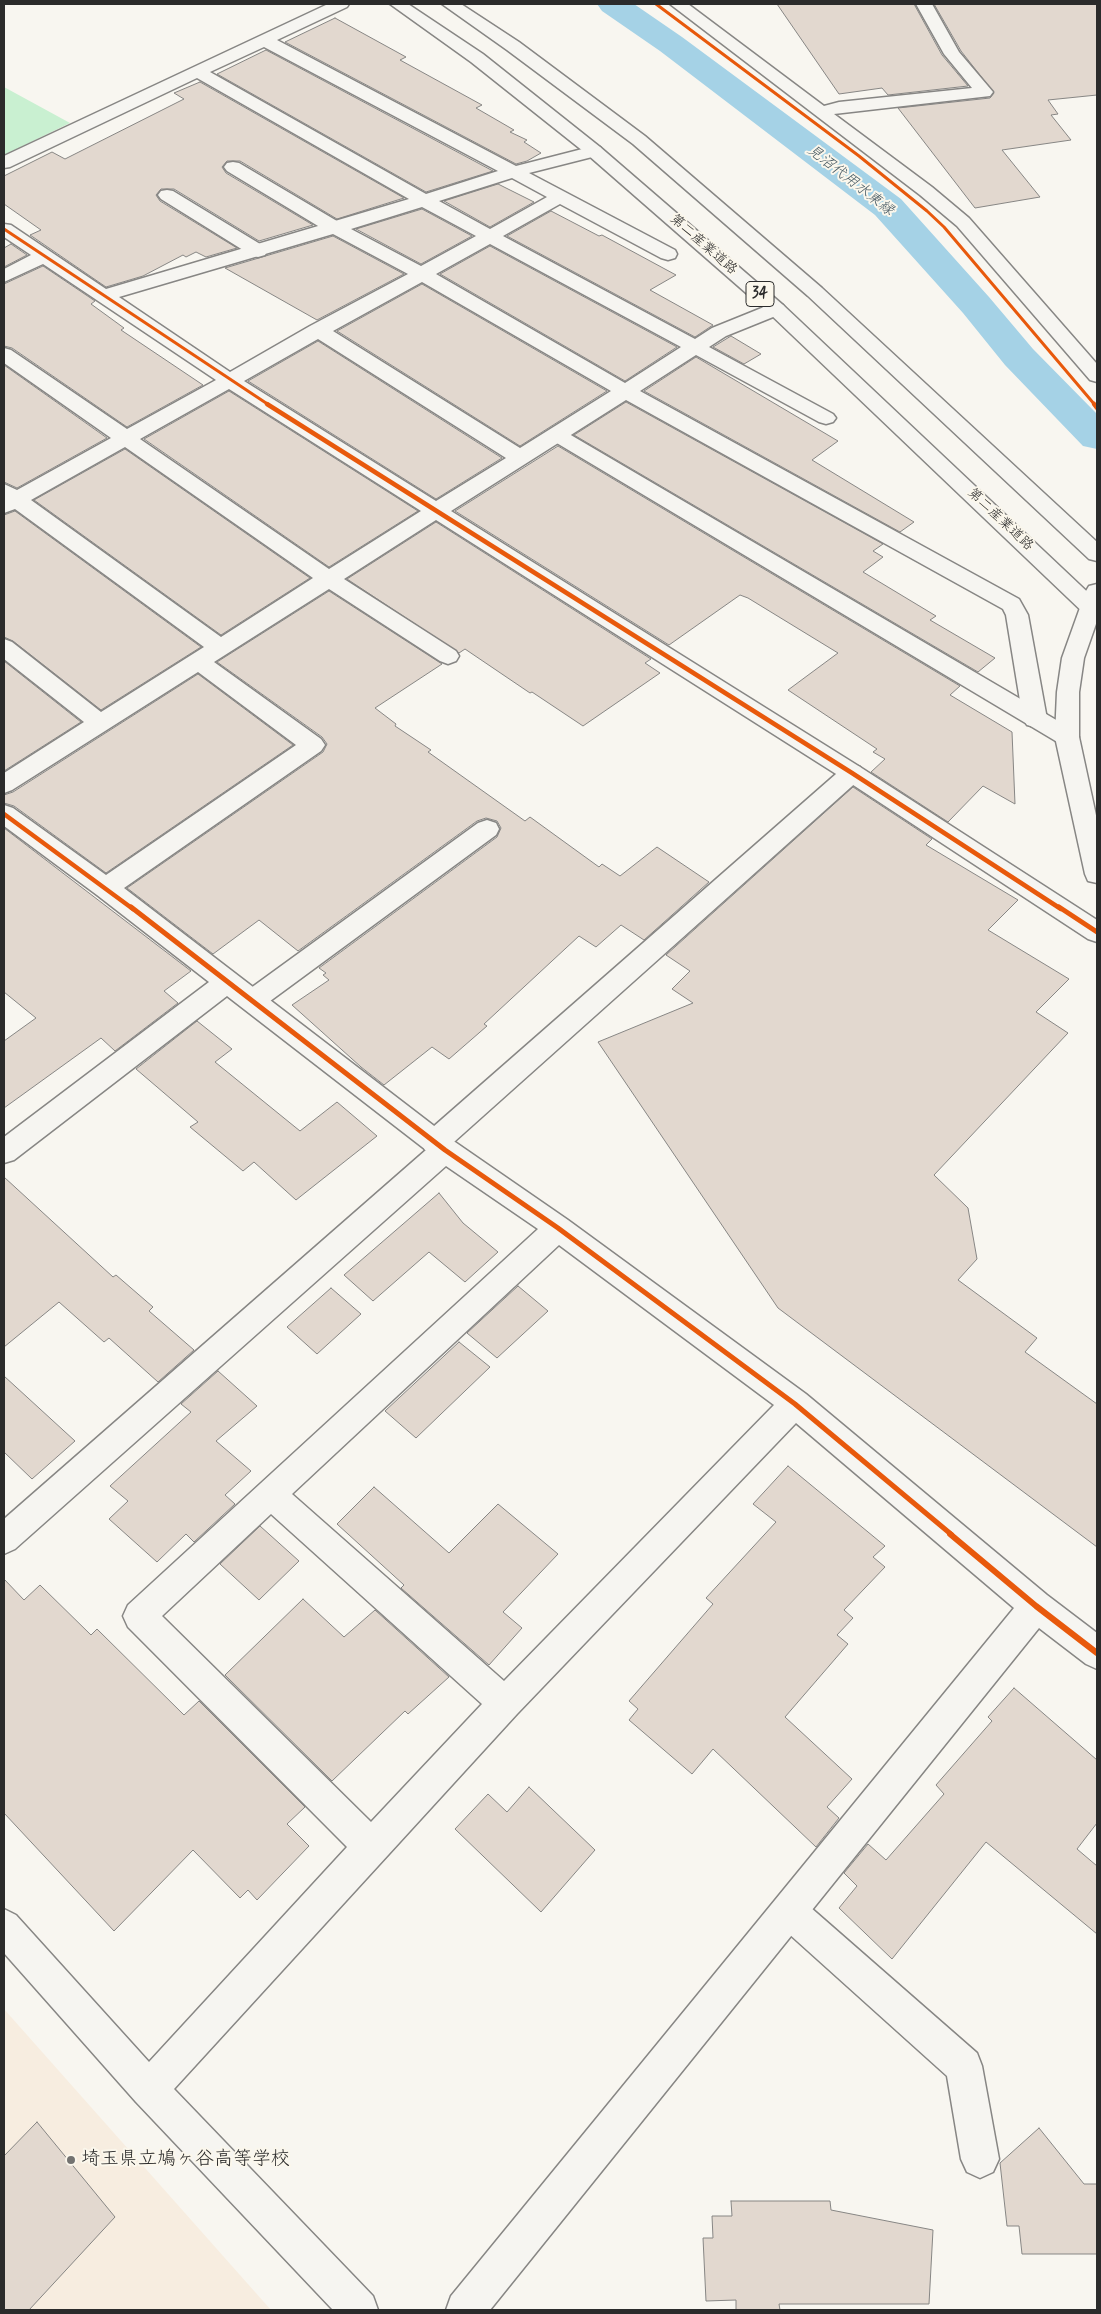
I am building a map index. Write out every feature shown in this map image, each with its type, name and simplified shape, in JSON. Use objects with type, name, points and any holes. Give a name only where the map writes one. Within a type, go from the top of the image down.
[{"type":"street","points":[[4,163],[341,4]]},
{"type":"street","name":"第二産業道路","points":[[398,4],[476,58],[594,152],[776,309],[1095,603]]},
{"type":"street","name":"34","points":[[450,4],[512,46],[646,147],[815,292],[1097,554]]},
{"type":"street","points":[[678,4],[926,191],[963,222],[1097,376]]},
{"type":"street","points":[[820,112],[839,107],[984,92],[952,54],[924,4]]},
{"type":"street","points":[[264,40],[668,254]]},
{"type":"street","points":[[198,72],[425,201],[826,418]]},
{"type":"street","points":[[103,296],[425,201],[514,172],[594,152]]},
{"type":"street","points":[[233,167],[335,228],[422,274],[625,391],[1011,604],[1017,615],[1035,719]]},
{"type":"street","points":[[168,195],[258,251]]},
{"type":"street","points":[[221,648],[8,499],[127,438],[317,330],[560,197]]},
{"type":"street","points":[[4,229],[229,380],[852,773],[1097,932]]},
{"type":"street","points":[[4,276],[44,256]]},
{"type":"street","points":[[4,784],[221,648],[434,510],[522,458],[719,332],[776,309]]},
{"type":"street","points":[[317,330],[522,458]]},
{"type":"street","points":[[4,354],[329,579],[448,656]]},
{"type":"street","points":[[557,435],[1035,719],[1067,736]]},
{"type":"street","points":[[1095,603],[1074,658],[1068,692],[1067,736],[1084,806],[1097,874]]},
{"type":"street","points":[[4,647],[100,723]]},
{"type":"street","points":[[106,888],[313,745],[198,661]]},
{"type":"street","points":[[6,1533],[440,1146],[852,773]]},
{"type":"street","points":[[1084,806],[1097,781]]},
{"type":"street","points":[[4,814],[106,888],[440,1146],[558,1228],[795,1404],[1036,1606],[1097,1653]]},
{"type":"street","points":[[253,1000],[487,829]]},
{"type":"street","points":[[4,1152],[227,982]]},
{"type":"street","points":[[371,1846],[139,1616],[558,1228]]},
{"type":"street","points":[[149,2090],[371,1846],[505,1703],[795,1404]]},
{"type":"street","points":[[270,1494],[505,1703]]},
{"type":"street","points":[[465,2310],[790,1912],[1036,1606]]},
{"type":"street","points":[[790,1912],[964,2066],[980,2159]]},
{"type":"street","points":[[4,1927],[149,2090],[359,2310]]},
{"type":"shaded area","name":"埼玉県立鳩ヶ谷高等学校","points":[[4,2009],[271,2310],[4,2310]]},
{"type":"green space","points":[[4,87],[70,123],[4,155]]},
{"type":"building","points":[[777,4],[914,4],[942,55],[968,86],[888,95],[882,88],[839,94]]},
{"type":"building","points":[[934,4],[1097,4],[1097,95],[1048,100],[1058,114],[1051,115],[1071,140],[1002,150],[1040,197],[975,208],[898,108],[990,98],[994,93],[961,51]]},
{"type":"building","points":[[335,18],[406,57],[400,60],[482,105],[476,108],[514,130],[510,132],[527,140],[524,142],[541,153],[527,161],[516,164],[285,42]]},
{"type":"building","points":[[266,50],[493,171],[426,192],[217,74]]},
{"type":"building","points":[[200,82],[404,198],[337,219],[240,161],[227,161],[222,167],[226,173],[313,225],[259,241],[174,189],[161,189],[156,195],[160,201],[237,248],[206,257],[196,252],[186,257],[183,255],[143,276],[106,287],[30,235],[41,230],[4,204],[4,176],[52,152],[65,159],[184,99],[174,93]]},
{"type":"building","points":[[498,184],[534,202],[490,227],[444,201]]},
{"type":"building","points":[[422,209],[472,236],[421,264],[356,229]]},
{"type":"building","points":[[551,211],[599,236],[602,235],[676,275],[650,290],[713,325],[695,337],[507,236]]},
{"type":"building","points":[[333,236],[404,274],[317,320],[225,268]]},
{"type":"building","points":[[11,244],[27,255],[4,267],[4,248]]},
{"type":"building","points":[[490,246],[677,347],[625,381],[440,274]]},
{"type":"building","points":[[43,266],[95,301],[91,304],[124,328],[121,330],[203,385],[127,427],[12,348],[4,346],[4,284]]},
{"type":"building","points":[[422,284],[607,391],[520,446],[337,331]]},
{"type":"building","points":[[731,336],[761,354],[744,364],[713,347]]},
{"type":"building","points":[[318,341],[502,458],[436,499],[248,381]]},
{"type":"building","points":[[696,357],[838,441],[812,460],[914,522],[900,532],[644,391]]},
{"type":"building","points":[[4,365],[107,438],[17,488],[4,482]]},
{"type":"building","points":[[229,391],[418,511],[329,567],[144,439]]},
{"type":"building","points":[[626,402],[883,544],[873,551],[883,557],[863,572],[936,616],[930,620],[995,658],[978,672],[574,435]]},
{"type":"building","points":[[558,446],[960,686],[950,695],[1012,732],[1015,804],[983,786],[948,822],[871,772],[885,759],[873,752],[877,749],[788,690],[838,653],[748,598],[740,595],[669,645],[455,511]]},
{"type":"building","points":[[125,449],[310,578],[221,635],[34,500]]},
{"type":"building","points":[[15,511],[201,647],[101,710],[13,641],[4,637],[4,515]]},
{"type":"building","points":[[436,522],[651,659],[645,663],[660,673],[583,726],[465,649],[459,653],[347,579]]},
{"type":"building","points":[[329,591],[442,664],[375,708],[396,724],[395,726],[431,750],[428,752],[525,821],[530,817],[599,867],[602,864],[620,876],[657,847],[709,882],[644,940],[621,925],[596,947],[579,936],[484,1024],[487,1026],[449,1059],[432,1047],[384,1085],[361,1067],[292,1005],[329,980],[323,975],[326,973],[319,968],[497,837],[501,828],[497,821],[486,818],[477,821],[298,951],[259,920],[213,954],[127,888],[323,752],[327,744],[322,737],[217,662]]},
{"type":"building","points":[[4,661],[81,722],[4,771]]},
{"type":"building","points":[[198,674],[293,745],[106,873],[14,806],[4,803],[4,795],[13,792]]},
{"type":"building","points":[[853,787],[932,839],[926,845],[1018,900],[988,930],[1069,979],[1036,1012],[1068,1033],[934,1175],[968,1208],[977,1259],[958,1280],[1037,1338],[1025,1352],[1097,1404],[1097,1547],[778,1308],[598,1042],[693,1003],[672,989],[690,971],[666,955]]},
{"type":"building","points":[[4,828],[191,971],[164,991],[178,1003],[115,1051],[101,1038],[4,1108],[4,1041],[36,1018],[4,992]]},
{"type":"building","points":[[197,1021],[232,1049],[215,1062],[300,1131],[337,1102],[377,1136],[296,1200],[254,1162],[243,1171],[190,1127],[198,1122],[136,1069]]},
{"type":"building","points":[[4,1177],[113,1277],[116,1275],[153,1307],[149,1311],[194,1350],[158,1382],[109,1338],[104,1342],[59,1302],[4,1347]]},
{"type":"building","points":[[439,1193],[463,1223],[498,1252],[465,1282],[429,1252],[373,1301],[344,1275]]},
{"type":"building","points":[[518,1286],[548,1311],[497,1358],[467,1333]]},
{"type":"building","points":[[331,1288],[361,1314],[317,1354],[287,1327]]},
{"type":"building","points":[[459,1342],[490,1367],[416,1438],[385,1411]]},
{"type":"building","points":[[218,1371],[257,1406],[216,1441],[251,1471],[225,1495],[235,1504],[194,1542],[186,1534],[157,1562],[109,1519],[128,1501],[110,1486],[191,1412],[181,1404]]},
{"type":"building","points":[[4,1376],[75,1441],[32,1479],[4,1452]]},
{"type":"building","points":[[788,1466],[885,1546],[873,1557],[885,1567],[844,1610],[853,1618],[837,1635],[848,1644],[785,1717],[852,1779],[827,1807],[839,1818],[816,1847],[713,1749],[692,1774],[629,1720],[638,1709],[629,1701],[713,1604],[706,1598],[776,1522],[753,1504]]},
{"type":"building","points":[[374,1487],[449,1553],[498,1504],[558,1554],[503,1612],[522,1628],[489,1665],[401,1588],[404,1585],[337,1524]]},
{"type":"building","points":[[260,1526],[299,1561],[259,1600],[220,1564]]},
{"type":"building","points":[[4,1579],[24,1600],[40,1585],[91,1635],[97,1629],[184,1715],[199,1701],[305,1807],[287,1824],[309,1846],[257,1900],[248,1890],[240,1898],[193,1850],[114,1931],[4,1813]]},
{"type":"building","points":[[303,1599],[344,1637],[375,1610],[449,1677],[408,1714],[405,1711],[332,1781],[225,1675]]},
{"type":"building","points":[[1014,1688],[1097,1760],[1097,1823],[1077,1849],[1097,1866],[1097,1934],[986,1842],[892,1959],[839,1908],[857,1886],[844,1873],[868,1844],[886,1860],[944,1794],[936,1785],[992,1721],[988,1717]]},
{"type":"building","points":[[529,1787],[595,1850],[541,1912],[455,1829],[488,1794],[507,1812]]},
{"type":"building","points":[[37,2122],[115,2217],[29,2310],[4,2310],[4,2156]]},
{"type":"building","points":[[1039,2128],[1084,2184],[1097,2184],[1097,2254],[1022,2254],[1019,2226],[1007,2226],[1000,2163]]},
{"type":"building","points":[[731,2201],[830,2201],[831,2210],[933,2230],[929,2304],[779,2304],[780,2310],[736,2310],[736,2300],[706,2301],[703,2238],[713,2238],[712,2216],[732,2216]]},
{"type":"waterway","name":"見沼代用水東縁","points":[[613,4],[671,44],[888,207],[976,305],[1019,357],[1097,437]]},
{"type":"cycle path","points":[[656,4],[859,156],[927,211],[944,227],[1097,408]]},
{"type":"cycle path","points":[[4,229],[229,380],[852,773],[1097,932]]},
{"type":"cycle path","points":[[4,814],[106,888],[445,1150],[558,1228],[795,1404],[1036,1606],[1097,1653]]},
{"type":"place","name":"埼玉県立鳩ヶ谷高等学校","points":[[71,2160]]}]
